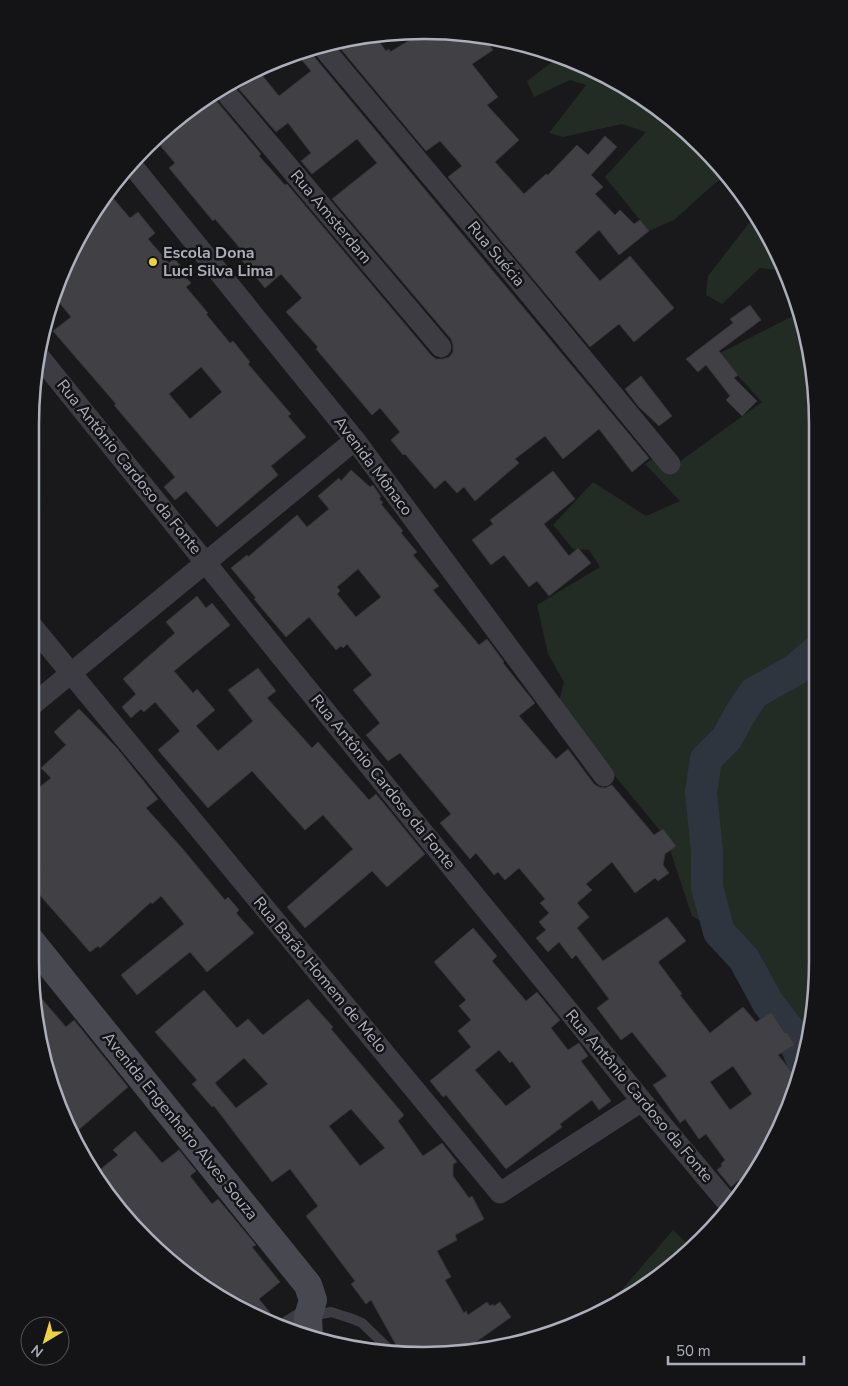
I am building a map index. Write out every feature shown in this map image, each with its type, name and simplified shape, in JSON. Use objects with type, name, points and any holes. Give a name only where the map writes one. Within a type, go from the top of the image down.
[{"type":"main road","name":"Avenida Engenheiro Alves Souza","points":[[39,951],[308,1285],[313,1300],[302,1328]]},
{"type":"street","name":"Rua Suécia","points":[[326,51],[670,464]]},
{"type":"street","name":"Rua Amsterdam","points":[[226,93],[442,347]]},
{"type":"street","name":"Avenida Mônaco","points":[[134,170],[355,440],[604,776]]},
{"type":"street","name":"Rua Antônio Cardoso da Fonte","points":[[44,362],[414,821],[726,1201]]},
{"type":"street","points":[[39,700],[355,440]]},
{"type":"street","name":"Rua Barão Homem de Melo","points":[[39,635],[500,1193],[642,1101]]},
{"type":"lane","points":[[302,1328],[331,1312],[362,1323],[385,1345]]},
{"type":"shaded area","points":[[553,61],[594,78],[617,90],[659,118],[678,134],[722,179],[715,183],[674,220],[649,231],[605,177],[646,132],[622,124],[563,137],[549,133],[586,85],[570,80],[534,97],[527,81]]},
{"type":"shaded area","points":[[751,220],[777,270],[760,268],[722,304],[706,295],[708,276]]},
{"type":"shaded area","points":[[793,314],[806,374],[809,424],[809,962],[806,1012],[799,1052],[790,1031],[768,1003],[744,959],[719,932],[692,916],[666,838],[615,776],[594,755],[559,701],[564,682],[548,654],[537,605],[600,567],[589,550],[573,549],[553,525],[593,482],[646,516],[680,501],[645,464],[655,457],[668,470],[762,402],[718,354],[793,316]]},
{"type":"shaded area","points":[[673,1230],[687,1243],[659,1268],[618,1296]]},
{"type":"building","points":[[411,40],[449,40],[489,44],[493,50],[472,64],[498,97],[487,105],[519,140],[495,162],[524,194],[546,174],[548,175],[577,145],[588,155],[605,136],[617,147],[591,175],[603,187],[595,194],[615,215],[620,210],[634,224],[640,220],[649,231],[619,255],[599,230],[575,252],[600,281],[630,256],[674,308],[634,342],[619,324],[590,347],[448,177],[462,166],[440,141],[426,151],[340,48],[379,42],[386,51],[389,49],[390,52]]},
{"type":"building","points":[[313,55],[649,458],[632,472],[599,429],[563,459],[545,436],[515,459],[519,463],[475,501],[464,487],[457,493],[445,480],[435,489],[405,454],[403,455],[391,440],[400,432],[380,408],[372,415],[316,349],[318,347],[286,312],[302,298],[281,274],[265,288],[234,251],[239,247],[215,219],[213,221],[169,168],[175,163],[159,145],[194,114],[216,100],[261,154],[259,156],[285,185],[287,184],[431,355],[436,359],[449,357],[453,352],[451,339],[332,199],[377,163],[357,139],[312,174],[301,161],[311,153],[288,123],[276,132],[239,89],[244,85],[243,84],[262,75],[279,96],[311,71],[301,59]]},
{"type":"building","points":[[112,197],[130,218],[138,212],[155,233],[148,239],[169,263],[174,258],[184,270],[181,272],[191,283],[186,287],[230,343],[233,341],[250,362],[248,364],[291,414],[288,416],[306,437],[271,466],[278,475],[217,527],[186,491],[175,500],[164,487],[175,477],[114,405],[116,404],[53,331],[71,317],[59,300],[78,254],[90,231]],"holes":[[[201,367],[222,392],[190,419],[169,394]]]},
{"type":"building","points":[[750,305],[761,320],[719,351],[738,375],[734,378],[757,401],[742,416],[726,400],[730,396],[706,365],[698,372],[686,359],[733,323],[730,319]]},
{"type":"building","points":[[641,376],[672,416],[659,426],[639,407],[625,389]]},
{"type":"building","points":[[351,470],[370,487],[373,485],[381,497],[379,498],[383,503],[381,504],[417,552],[413,555],[439,586],[433,590],[479,645],[487,639],[503,663],[535,703],[519,716],[556,759],[568,749],[594,784],[605,788],[612,785],[654,835],[663,829],[676,846],[665,854],[663,865],[669,873],[658,881],[655,878],[635,893],[612,862],[586,884],[592,890],[577,903],[589,917],[577,928],[603,961],[667,917],[686,941],[658,962],[682,994],[680,995],[710,1033],[743,1007],[756,1022],[771,1012],[795,1045],[778,1055],[793,1073],[770,1132],[758,1155],[740,1182],[739,1180],[731,1187],[717,1170],[725,1160],[706,1134],[699,1139],[685,1119],[680,1123],[653,1085],[667,1076],[632,1032],[621,1040],[597,1008],[609,999],[576,955],[572,959],[559,942],[548,952],[536,938],[546,930],[539,922],[549,913],[540,903],[545,899],[519,868],[505,880],[498,872],[494,875],[476,853],[470,859],[440,823],[451,814],[400,753],[388,761],[366,735],[380,723],[353,690],[372,675],[347,644],[343,648],[341,646],[336,650],[309,617],[286,637],[231,568],[247,555],[248,557],[297,515],[307,527],[329,509],[318,496],[339,478],[341,481]],"holes":[[[358,569],[381,597],[356,617],[337,594],[340,591],[337,587]],[[733,1066],[752,1094],[730,1110],[710,1082]]]},
{"type":"building","points":[[553,471],[575,499],[544,524],[569,556],[578,548],[591,563],[549,596],[537,581],[529,587],[504,555],[491,565],[472,540],[493,524],[490,520]]},
{"type":"building","points":[[197,596],[206,608],[212,603],[230,625],[174,671],[193,693],[197,689],[215,710],[196,726],[218,751],[253,721],[228,690],[258,668],[276,691],[267,698],[312,748],[318,742],[369,800],[376,794],[425,854],[387,887],[372,871],[305,928],[287,907],[353,849],[323,815],[305,830],[252,771],[208,808],[158,750],[180,731],[155,702],[144,712],[141,709],[131,718],[122,707],[136,694],[123,679],[175,633],[166,622]]},
{"type":"building","points":[[79,709],[117,748],[158,799],[146,808],[225,900],[228,897],[239,910],[236,913],[254,933],[207,972],[190,952],[137,995],[121,975],[184,924],[161,896],[152,904],[151,902],[100,948],[98,946],[90,952],[39,894],[39,788],[51,778],[41,768],[66,745],[54,732]]},
{"type":"building","points":[[473,928],[497,956],[492,961],[526,1001],[537,992],[560,1020],[551,1028],[568,1050],[579,1043],[588,1056],[581,1061],[611,1101],[599,1110],[592,1100],[560,1124],[562,1127],[506,1169],[446,1095],[443,1097],[430,1081],[471,1047],[458,1031],[471,1020],[459,1006],[466,1000],[434,962]],"holes":[[[499,1050],[510,1063],[512,1061],[531,1087],[506,1106],[475,1070]]]},
{"type":"building","points":[[204,990],[237,1028],[248,1019],[263,1035],[308,999],[404,1115],[398,1121],[423,1156],[442,1143],[457,1162],[453,1164],[453,1176],[469,1198],[472,1196],[484,1219],[455,1235],[457,1240],[437,1251],[451,1277],[445,1280],[464,1313],[466,1311],[468,1315],[487,1302],[490,1306],[493,1304],[494,1306],[500,1302],[511,1317],[476,1342],[477,1344],[424,1347],[397,1346],[371,1300],[366,1304],[351,1284],[355,1281],[306,1216],[318,1206],[290,1169],[272,1182],[214,1106],[212,1107],[192,1084],[197,1080],[155,1032]],"holes":[[[244,1058],[268,1084],[236,1108],[215,1083]],[[351,1109],[385,1148],[360,1166],[329,1126]]]},
{"type":"building","points":[[41,998],[66,1027],[74,1020],[128,1087],[77,1131],[59,1086],[52,1062],[46,1037]]},
{"type":"building","points":[[135,1131],[162,1163],[179,1150],[196,1171],[190,1176],[212,1204],[218,1199],[256,1245],[252,1247],[280,1282],[259,1299],[273,1316],[231,1296],[189,1268],[134,1216],[118,1197],[100,1170],[118,1155],[113,1150]]},
{"type":"waterway","points":[[799,1052],[790,1031],[768,1003],[744,959],[719,932],[707,887],[707,851],[701,792],[706,759],[727,738],[754,693],[795,670],[809,658]]},
{"type":"place","name":"Escola Dona Luci Silva Lima","points":[[153,262]]}]
